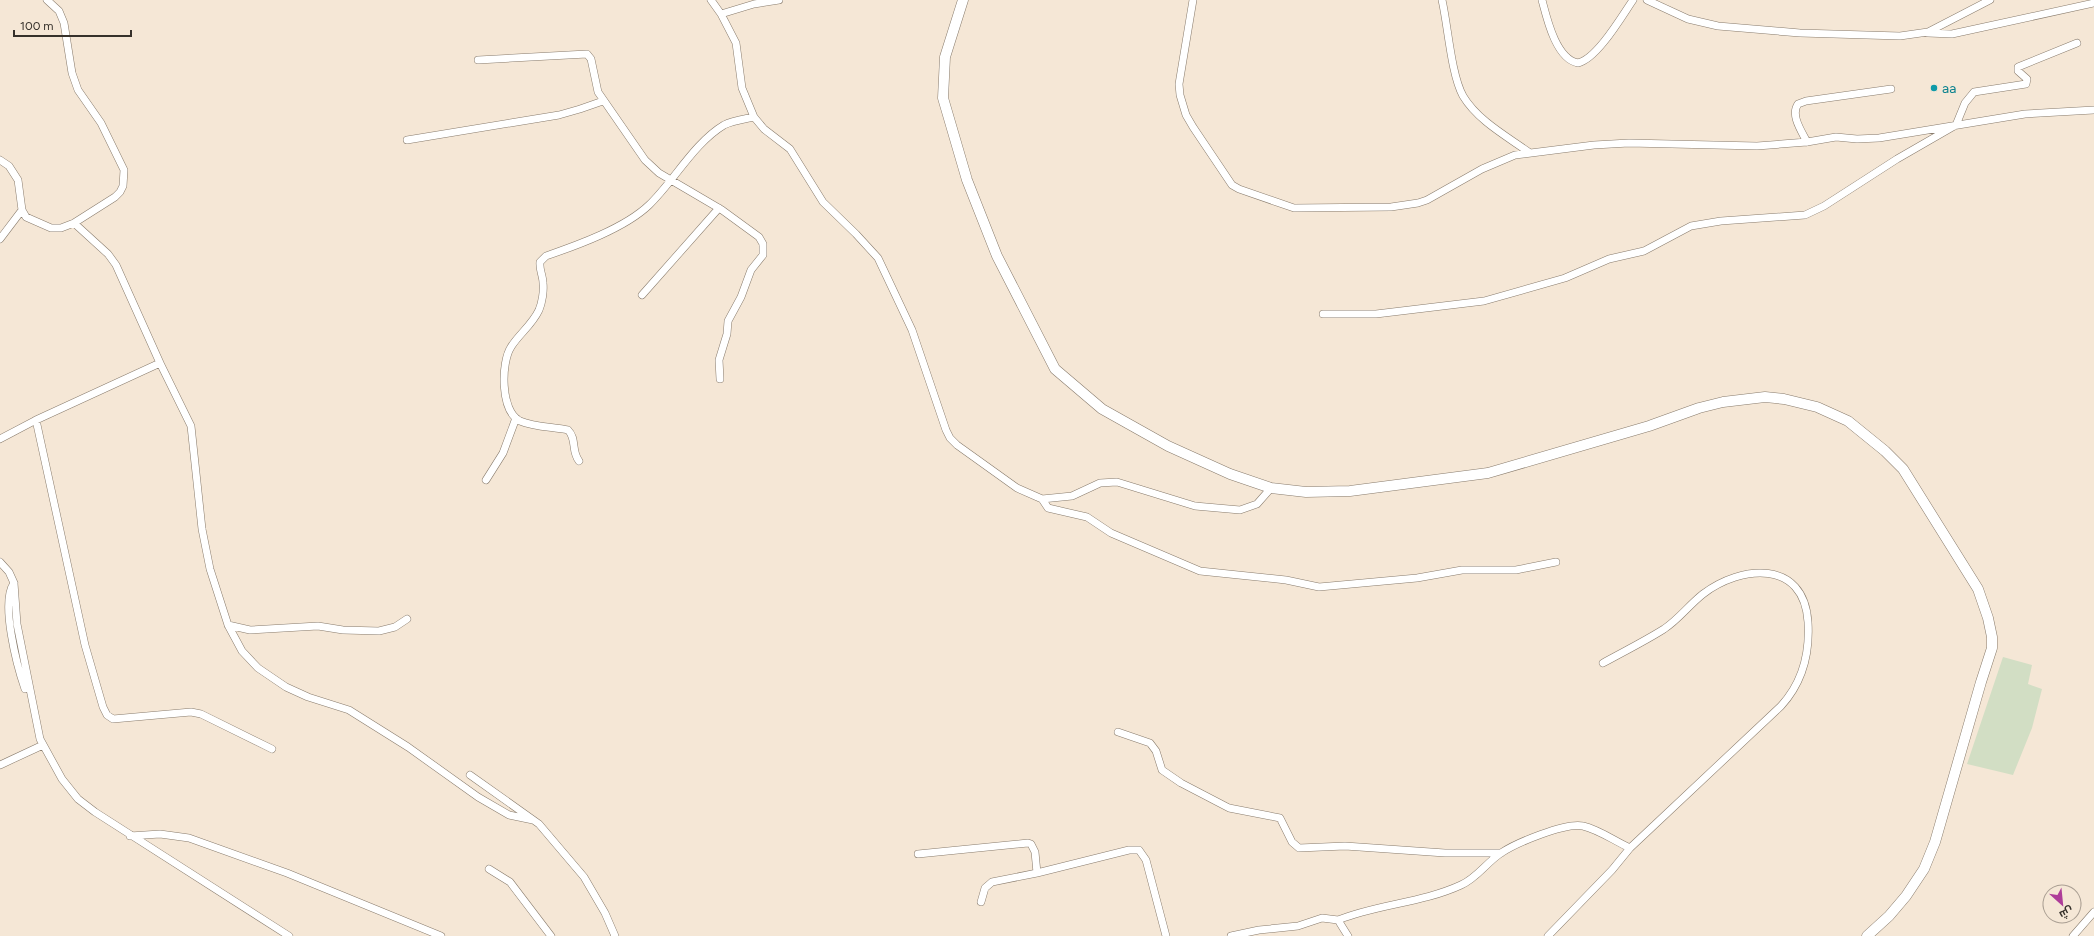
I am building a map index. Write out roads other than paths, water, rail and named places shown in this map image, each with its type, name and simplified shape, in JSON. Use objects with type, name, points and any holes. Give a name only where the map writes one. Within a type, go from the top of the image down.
[{"type":"main road","points":[[962,0],[945,57],[942,83],[946,111],[967,180],[997,256],[1055,369],[1102,409],[1162,443],[1230,474],[1271,488],[1306,492],[1350,491],[1488,473],[1649,426],[1699,408],[1765,396],[1817,407],[1848,421],[1885,451],[1903,469],[1978,589],[1988,618],[1992,637],[1992,648],[1936,842],[1924,869],[1906,896],[1889,916],[1867,936]]},
{"type":"street","points":[[0,160],[9,166],[18,180],[22,210],[26,217],[51,228],[61,228],[74,223],[120,192],[125,178],[120,161],[101,123],[78,90],[72,73],[64,23],[59,11],[47,0]]},
{"type":"street","points":[[711,0],[721,14],[736,43],[742,88],[754,117],[764,129],[790,149],[823,202],[878,258],[912,330],[928,380],[950,438],[1017,488],[1042,499],[1072,496],[1100,483],[1117,482],[1195,506],[1240,510],[1257,504],[1271,488]]},
{"type":"street","points":[[721,14],[754,4],[779,0]]},
{"type":"street","points":[[1193,0],[1180,76],[1180,95],[1186,115],[1199,137],[1232,184],[1239,189],[1274,202],[1300,208],[1405,206],[1427,200],[1462,179],[1515,155],[1594,145],[1629,143],[1757,146],[1806,142],[1836,137],[1857,139],[1880,138],[2025,114],[2094,110]]},
{"type":"street","points":[[1442,0],[1457,80],[1464,96],[1472,107],[1489,123],[1530,153]]},
{"type":"street","points":[[1542,0],[1548,20],[1561,51],[1567,59],[1578,63],[1587,60],[1599,47],[1633,0]]},
{"type":"street","points":[[1647,0],[1660,8],[1700,23],[1736,28],[1861,36],[1900,36],[1924,33],[1952,34],[2094,3]]},
{"type":"street","points":[[1924,33],[1990,0]]},
{"type":"street","points":[[1323,314],[1376,314],[1484,301],[1565,278],[1609,259],[1644,251],[1691,226],[1721,221],[1805,215],[1824,206],[1897,158],[1956,125],[1965,102],[1974,92],[2026,84],[2027,79],[2018,71],[2018,66],[2077,43]]},
{"type":"street","points":[[478,60],[586,53],[591,59],[598,92],[645,160],[659,173],[720,208],[759,237],[763,248],[762,257],[751,270],[741,297],[728,321],[727,334],[719,360],[720,379]]},
{"type":"street","points":[[1806,142],[1796,118],[1795,109],[1798,104],[1806,101],[1891,89]]},
{"type":"street","points":[[407,140],[495,127],[533,118],[559,115],[603,101]]},
{"type":"street","points":[[579,461],[575,456],[572,434],[568,430],[525,422],[516,418],[506,399],[506,360],[512,346],[524,333],[539,310],[543,283],[540,262],[546,256],[620,226],[637,215],[649,205],[710,137],[725,125],[754,117]]},
{"type":"street","points":[[642,294],[720,208]]},
{"type":"street","points":[[0,238],[22,210]]},
{"type":"street","points":[[74,223],[108,254],[116,264],[160,363],[191,426],[202,529],[210,569],[228,625],[242,651],[258,668],[286,687],[308,697],[349,710],[408,747],[478,797],[508,815],[533,820]]},
{"type":"street","points":[[0,439],[36,420],[160,363]]},
{"type":"street","points":[[486,480],[503,453],[516,418]]},
{"type":"street","points":[[36,420],[85,645],[107,715],[113,719],[191,712],[201,714],[272,748]]},
{"type":"street","points":[[1042,499],[1048,508],[1087,517],[1106,530],[1191,568],[1215,574],[1286,580],[1313,586],[1352,585],[1417,578],[1462,570],[1516,570],[1556,562]]},
{"type":"street","points":[[0,562],[9,572],[14,583],[17,624],[40,739],[62,779],[78,799],[130,836],[289,936]]},
{"type":"street","points":[[1548,936],[1612,870],[1630,848],[1782,706],[1792,693],[1802,674],[1806,659],[1809,625],[1807,608],[1798,590],[1788,580],[1779,575],[1758,572],[1745,574],[1718,585],[1703,594],[1663,629],[1603,663]]},
{"type":"street","points":[[14,583],[9,587],[6,597],[3,621],[25,690]]},
{"type":"street","points":[[228,625],[250,630],[318,626],[343,630],[379,631],[395,627],[408,619]]},
{"type":"street","points":[[1118,732],[1150,743],[1156,751],[1162,770],[1181,783],[1229,808],[1280,818],[1294,845],[1299,848],[1345,846],[1438,853],[1501,853]]},
{"type":"street","points":[[0,765],[43,745]]},
{"type":"street","points":[[470,776],[539,824],[584,877],[606,912],[616,936]]},
{"type":"street","points":[[1231,936],[1259,930],[1298,926],[1322,918],[1338,920],[1360,912],[1431,896],[1461,885],[1480,873],[1501,853],[1556,829],[1573,826],[1589,828],[1630,848]]},
{"type":"street","points":[[130,836],[160,834],[189,838],[287,873],[441,936]]},
{"type":"street","points":[[918,854],[1028,843],[1034,848],[1038,873]]},
{"type":"street","points":[[981,902],[985,888],[992,882],[1038,873],[1130,850],[1140,850],[1146,860],[1166,936]]},
{"type":"street","points":[[489,869],[510,882],[551,936]]},
{"type":"street","points":[[2073,936],[2094,912]]},
{"type":"street","points":[[1338,920],[1348,936]]},
{"type":"place","name":"aa","points":[[1934,88]]}]
